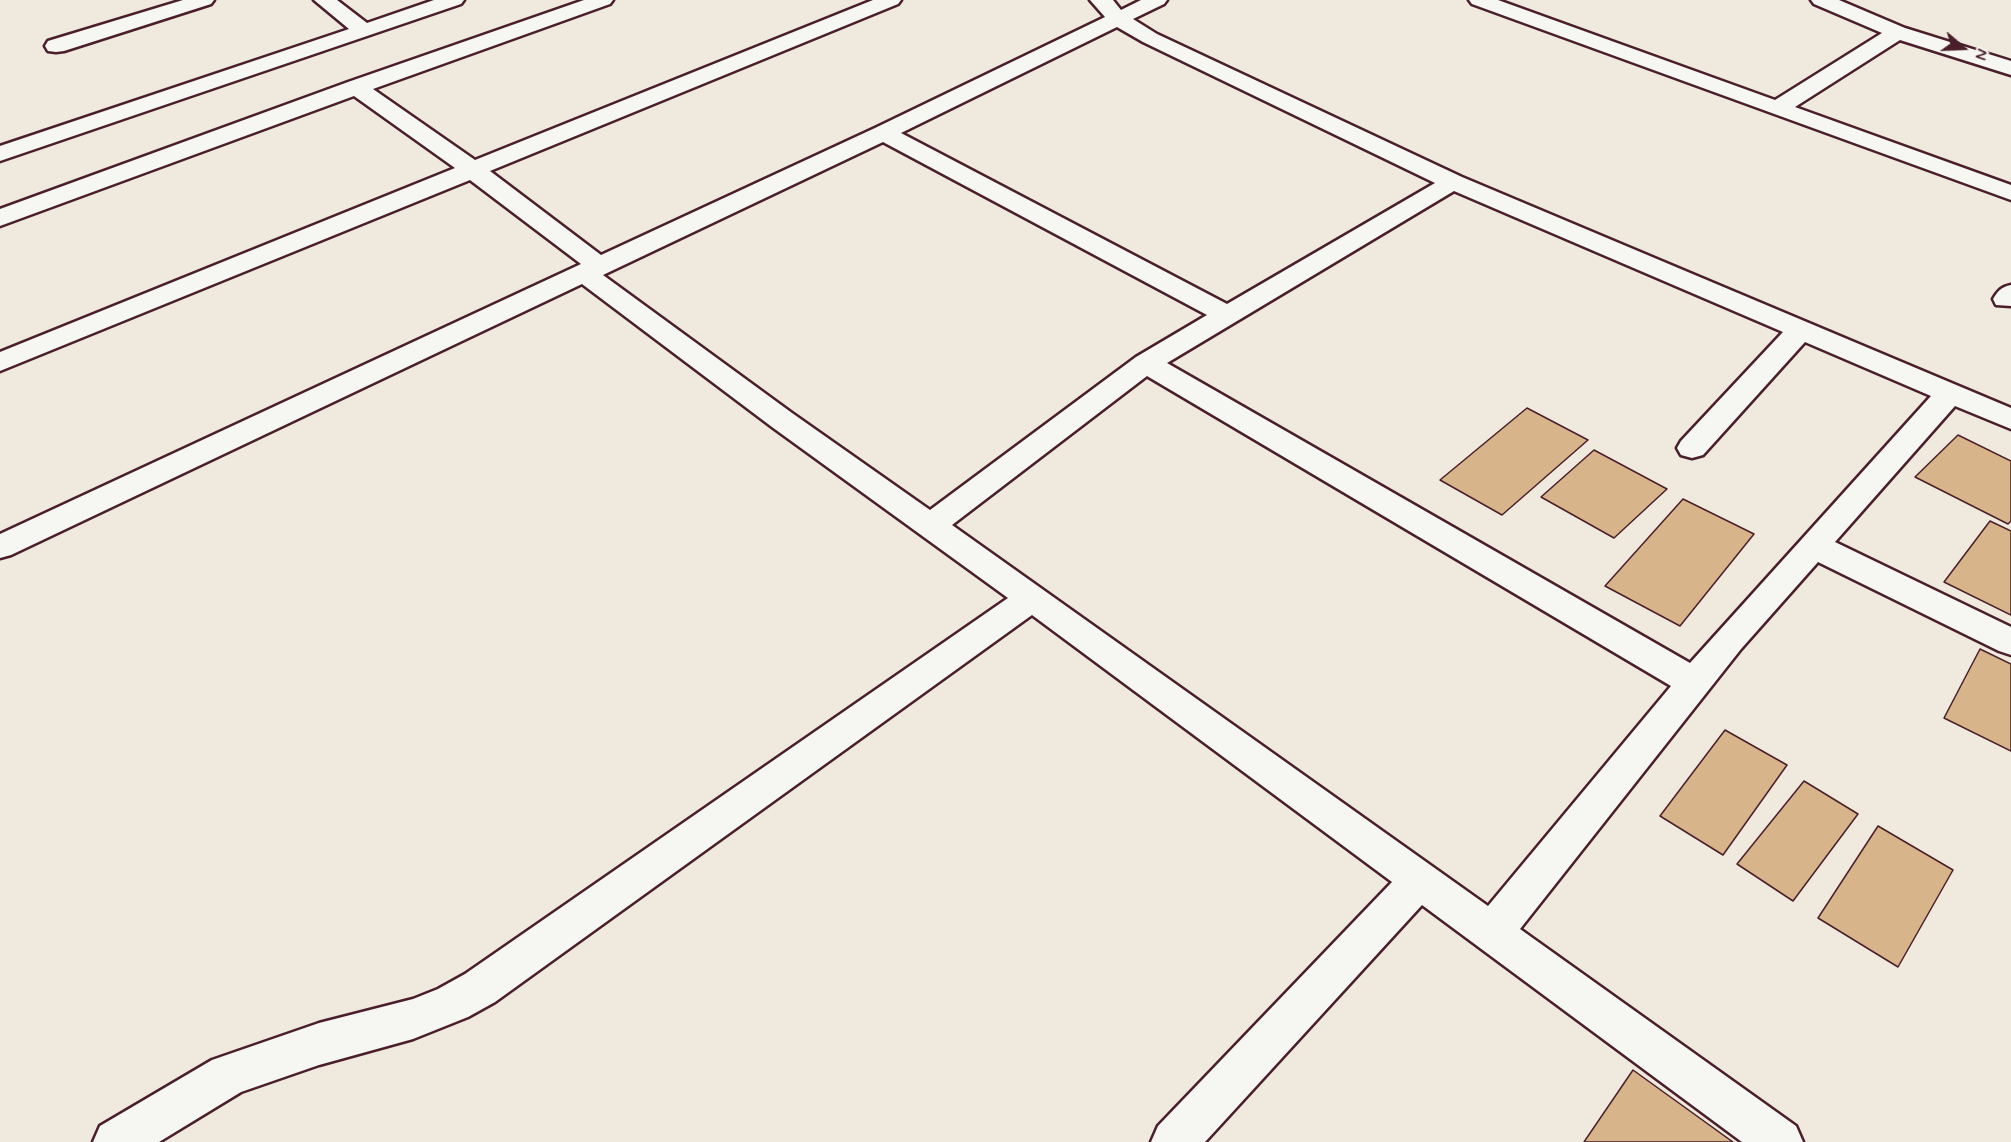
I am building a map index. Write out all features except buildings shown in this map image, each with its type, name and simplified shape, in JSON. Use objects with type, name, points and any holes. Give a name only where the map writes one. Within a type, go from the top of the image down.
[{"type":"street","points":[[56,46],[204,0]]},
{"type":"street","points":[[324,0],[364,30]]},
{"type":"street","points":[[0,154],[454,0]]},
{"type":"street","points":[[0,218],[356,87],[603,0]]},
{"type":"street","points":[[0,362],[891,0]]},
{"type":"street","points":[[0,547],[883,133],[1108,9],[1157,0]]},
{"type":"street","points":[[1479,0],[2011,193]]},
{"type":"street","points":[[1821,0],[1898,32],[2011,68]]},
{"type":"street","points":[[1108,9],[1150,38],[1453,182],[2011,419]]},
{"type":"street","points":[[1776,109],[1898,32]]},
{"type":"street","points":[[356,87],[473,170],[592,270],[782,420],[1032,598],[1780,1142]]},
{"type":"street","points":[[883,133],[1227,315]]},
{"type":"street","points":[[931,525],[1146,363],[1453,182]]},
{"type":"street","points":[[1692,448],[1800,330]]},
{"type":"street","points":[[1146,363],[1695,683]]},
{"type":"street","points":[[1492,932],[1729,640],[1950,393]]},
{"type":"street","points":[[1814,546],[2011,642]]},
{"type":"street","points":[[117,1142],[228,1075],[319,1044],[413,1019],[453,1003],[480,988],[1032,598]]},
{"type":"street","points":[[1174,1142],[1420,880]]}]
